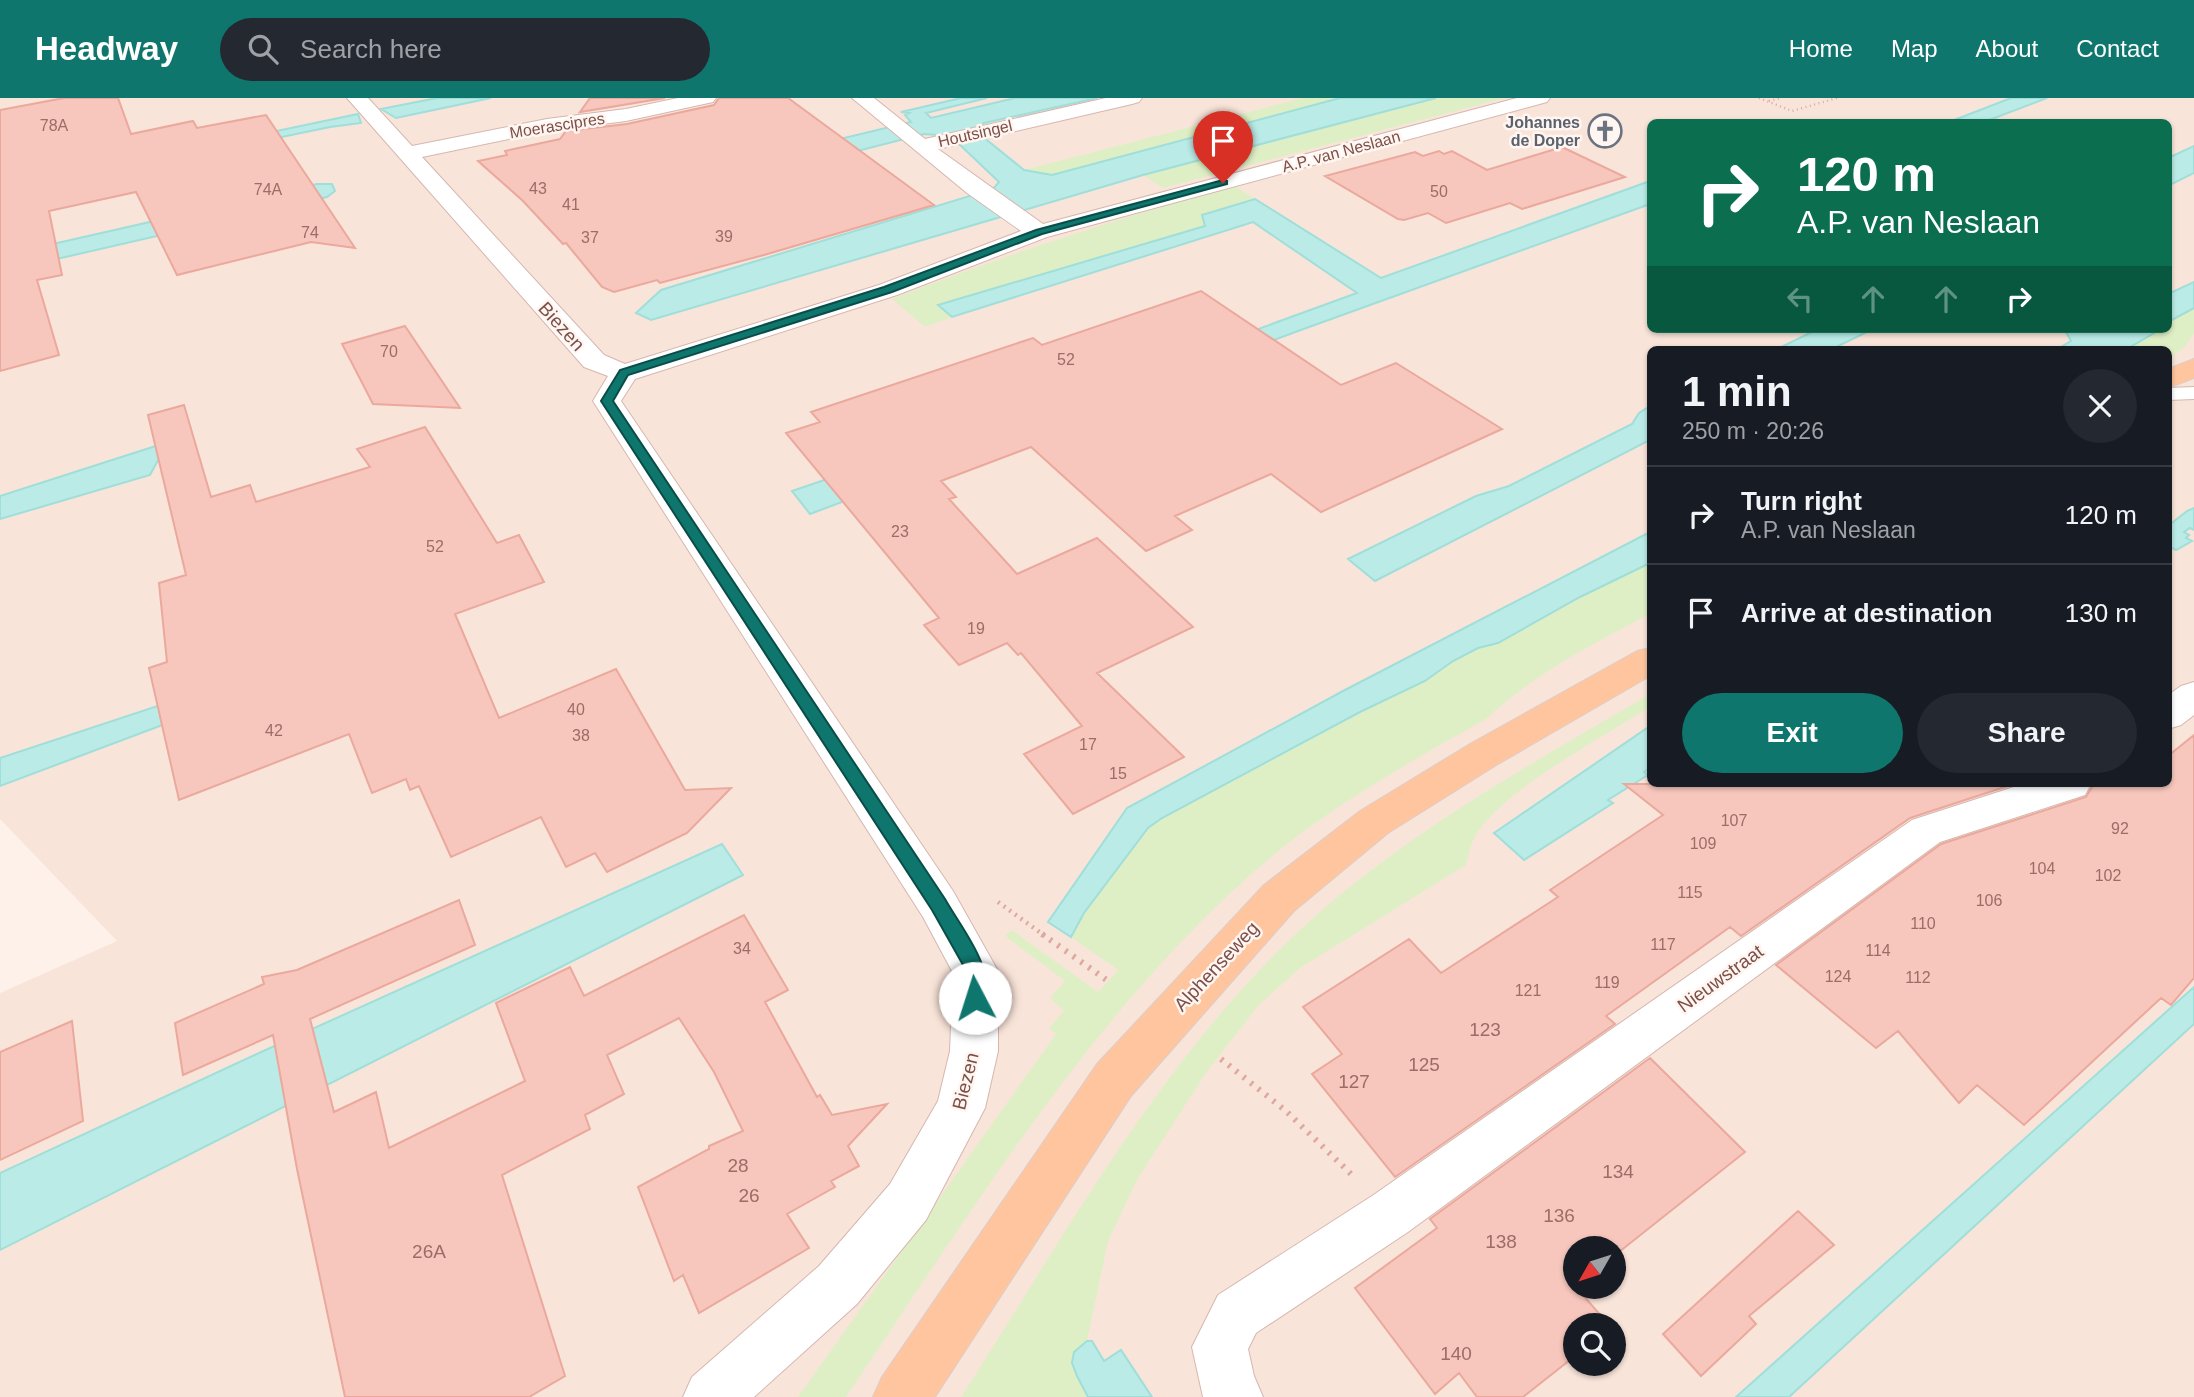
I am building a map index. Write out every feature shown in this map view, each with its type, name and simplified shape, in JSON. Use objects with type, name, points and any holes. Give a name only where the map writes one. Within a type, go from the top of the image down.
[{"type":"main road","points":[[2172,378],[2194,367]]},
{"type":"main road","name":"Alphenseweg","points":[[902,1397],[1114,1080],[1279,898],[1374,822],[1484,754],[1647,662]]},
{"type":"street","name":"Moerascipres","points":[[407,153],[547,125],[626,115],[706,98]]},
{"type":"street","points":[[862,98],[917,143]]},
{"type":"street","name":"Houtsingel","points":[[917,143],[943,140],[1132,98]]},
{"type":"street","name":"A.P. van Neslaan","points":[[624,373],[888,290],[1039,232],[1539,98]]},
{"type":"street","name":"Biezen","points":[[367,108],[594,362],[624,373],[607,401],[939,904],[976,971],[974,1051],[961,1108],[908,1202],[838,1286],[712,1397]]},
{"type":"street","name":"Houtsingel","points":[[917,143],[975,188],[1039,232]]},
{"type":"street","points":[[2172,712],[2194,695]]},
{"type":"street","name":"Nieuwstraat","points":[[1234,1397],[1228,1389],[1220,1347],[1237,1314],[1390,1214],[1926,831],[2062,787]]},
{"type":"lane","points":[[2172,394],[2194,393]]},
{"type":"path","points":[[1759,98],[1792,111],[1837,98]]},
{"type":"path","points":[[1768,102],[1781,98]]},
{"type":"path","points":[[1024,921],[1108,981]]},
{"type":"path","points":[[1221,1059],[1286,1111],[1338,1160]]},
{"type":"shaded area","points":[[0,98],[2194,98],[2194,1397],[0,1397],[0,993],[117,941],[0,819]]},
{"type":"green space","points":[[1303,98],[1340,98],[1052,175],[1024,170]]},
{"type":"green space","points":[[1436,98],[1505,98],[1163,188],[1143,175]]},
{"type":"green space","points":[[1235,186],[1255,199],[1202,215],[1205,226],[939,305],[952,317],[925,327],[892,299],[1062,238]]},
{"type":"green space","points":[[2194,308],[2194,333],[2185,347],[2172,357],[2172,346],[2132,346],[2154,333],[2172,333],[2172,320]]},
{"type":"green space","points":[[1647,564],[1647,616],[1564,661],[1524,688],[1486,719],[1393,772],[1304,831],[1249,876],[1190,933],[1134,994],[1032,1124],[846,1397],[798,1397],[1056,1034],[1049,1028],[1064,1011],[1050,998],[1065,981],[1005,936],[1012,930],[1098,992],[1118,970],[1071,937],[1084,913],[1149,828],[1162,818],[1360,712],[1424,681],[1453,661],[1478,648],[1498,643],[1580,597]]},
{"type":"green space","points":[[1647,696],[1647,709],[1537,778],[1497,810],[1476,835],[1466,865],[1300,968],[1259,1005],[1208,1070],[1138,1178],[1108,1241],[1087,1341],[1080,1346],[1077,1376],[1088,1397],[961,1397],[1121,1146],[1209,1027],[1258,972],[1311,920],[1391,856],[1475,799]]},
{"type":"water","points":[[437,98],[491,98],[396,118],[381,109]]},
{"type":"water","points":[[961,98],[987,98],[926,113],[931,118],[1015,98],[1097,98],[984,123],[963,133],[924,134],[673,198],[840,139],[911,122],[905,115],[909,113],[901,112]]},
{"type":"water","points":[[1340,98],[1436,98],[1143,175],[651,320],[636,313],[661,290],[993,189],[999,182],[956,141],[982,136],[1024,170],[1052,175]]},
{"type":"water","points":[[2011,98],[2047,98],[1992,119],[1957,119]]},
{"type":"water","points":[[358,114],[361,123],[330,127],[0,195],[0,189]]},
{"type":"water","points":[[2194,146],[2194,173],[2172,184],[2172,156]]},
{"type":"water","points":[[1647,182],[1647,205],[1298,331],[810,514],[792,491],[1118,380],[1357,293],[1253,222],[952,317],[938,305],[1205,226],[1202,215],[1255,199],[1381,278]]},
{"type":"water","points":[[317,184],[332,184],[335,191],[327,197],[0,272],[0,256]]},
{"type":"water","points":[[2194,282],[2194,308],[2172,320],[2172,292]]},
{"type":"water","points":[[1810,333],[1865,333],[1838,346],[1783,346]]},
{"type":"water","points":[[2067,333],[2154,333],[2132,346],[2063,346],[2071,341]]},
{"type":"water","points":[[1647,408],[1647,442],[1375,581],[1348,559],[1476,496],[1509,486],[1632,424],[1639,413]]},
{"type":"water","points":[[168,442],[150,475],[0,519],[0,496]]},
{"type":"water","points":[[2194,508],[2194,530],[2190,528],[2184,532],[2189,535],[2186,538],[2192,541],[2176,550],[2172,548],[2172,523]]},
{"type":"water","points":[[1647,534],[1647,564],[1580,597],[1498,643],[1478,648],[1453,661],[1425,681],[1360,712],[1162,818],[1148,828],[1084,913],[1071,937],[1048,922],[1127,808],[1343,691]]},
{"type":"water","points":[[409,623],[421,628],[0,786],[0,758]]},
{"type":"water","points":[[1647,728],[1647,770],[1644,772],[1647,776],[1608,800],[1613,803],[1524,860],[1494,833]]},
{"type":"water","points":[[722,844],[743,875],[0,1250],[0,1173]]},
{"type":"water","points":[[2194,987],[2194,1024],[1789,1397],[1736,1397]]},
{"type":"water","points":[[1087,1341],[1092,1341],[1104,1361],[1121,1350],[1152,1397],[1088,1397],[1072,1363],[1074,1352]]},
{"type":"building","points":[[64,98],[118,98],[131,134],[193,121],[197,128],[266,115],[355,248],[311,242],[177,275],[136,192],[49,211],[62,275],[37,280],[59,355],[0,371],[0,110]]},
{"type":"building","points":[[590,98],[665,98],[580,112]]},
{"type":"building","points":[[719,98],[788,98],[934,205],[764,255],[660,283],[657,280],[614,292],[602,287],[566,243],[563,244],[523,201],[478,161],[507,155],[505,151],[560,139],[566,131],[627,124],[714,105]]},
{"type":"building","points":[[1562,147],[1625,177],[1522,209],[1510,203],[1446,223],[1428,213],[1404,220],[1398,219],[1325,176],[1415,152],[1423,156],[1439,151],[1444,154],[1452,151],[1487,170]]},
{"type":"building","points":[[1201,291],[1341,385],[1396,363],[1502,429],[1321,512],[1271,474],[1175,516],[1192,530],[1146,551],[1031,447],[941,481],[956,497],[949,499],[1017,574],[1097,538],[1193,627],[1097,673],[1184,757],[1073,814],[1024,754],[1082,726],[1021,653],[1018,655],[1007,643],[959,665],[924,625],[939,618],[786,433],[820,422],[811,412],[1033,338],[1042,345]]},
{"type":"building","points":[[405,326],[460,408],[373,404],[342,344]]},
{"type":"building","points":[[184,405],[211,497],[250,485],[256,502],[370,467],[357,449],[425,427],[497,543],[519,535],[544,582],[455,614],[499,718],[616,669],[685,790],[731,788],[687,833],[607,872],[595,853],[566,867],[541,817],[451,857],[419,786],[410,790],[406,779],[372,793],[349,734],[179,800],[149,668],[167,662],[159,583],[186,575],[148,415]]},
{"type":"building","points":[[2194,735],[2194,978],[2171,1005],[2161,998],[2024,1125],[1977,1085],[1959,1103],[1898,1031],[1876,1048],[1776,965],[1941,844],[2086,797],[2092,787],[2172,787],[2172,753]]},
{"type":"building","points":[[1624,784],[1647,784],[1647,787],[2005,787],[1910,818],[1741,936],[1730,927],[1606,1016],[1615,1024],[1395,1177],[1312,1074],[1342,1054],[1303,1007],[1409,939],[1441,973],[1558,897],[1550,890],[1663,815]]},
{"type":"building","points":[[459,900],[475,945],[310,1019],[334,1112],[376,1092],[389,1148],[525,1081],[496,1003],[570,967],[584,996],[744,915],[788,990],[765,1002],[817,1097],[820,1095],[832,1115],[887,1104],[848,1146],[859,1166],[831,1181],[835,1187],[787,1214],[809,1248],[699,1313],[683,1275],[674,1281],[638,1187],[709,1149],[709,1146],[743,1131],[714,1072],[679,1018],[607,1055],[624,1094],[585,1115],[590,1129],[502,1175],[565,1376],[529,1397],[345,1397],[297,1169],[273,1035],[183,1075],[175,1023],[264,984],[262,977],[297,970]]},
{"type":"building","points":[[72,1021],[83,1121],[0,1160],[0,1052]]},
{"type":"building","points":[[1650,1058],[1745,1152],[1626,1246],[1626,1236],[1563,1236],[1563,1299],[1586,1299],[1599,1313],[1563,1313],[1563,1365],[1523,1397],[1477,1397],[1459,1373],[1435,1394],[1355,1288],[1437,1228],[1430,1219]]},
{"type":"building","points":[[1798,1211],[1834,1245],[1749,1316],[1756,1324],[1701,1376],[1663,1334]]},
{"type":"place","name":"Johannes de Doper","points":[[1605,131]]},
{"type":"route","points":[[975,998],[976,971],[939,904],[607,401],[624,373],[888,290],[1039,232],[1223,183]]}]
